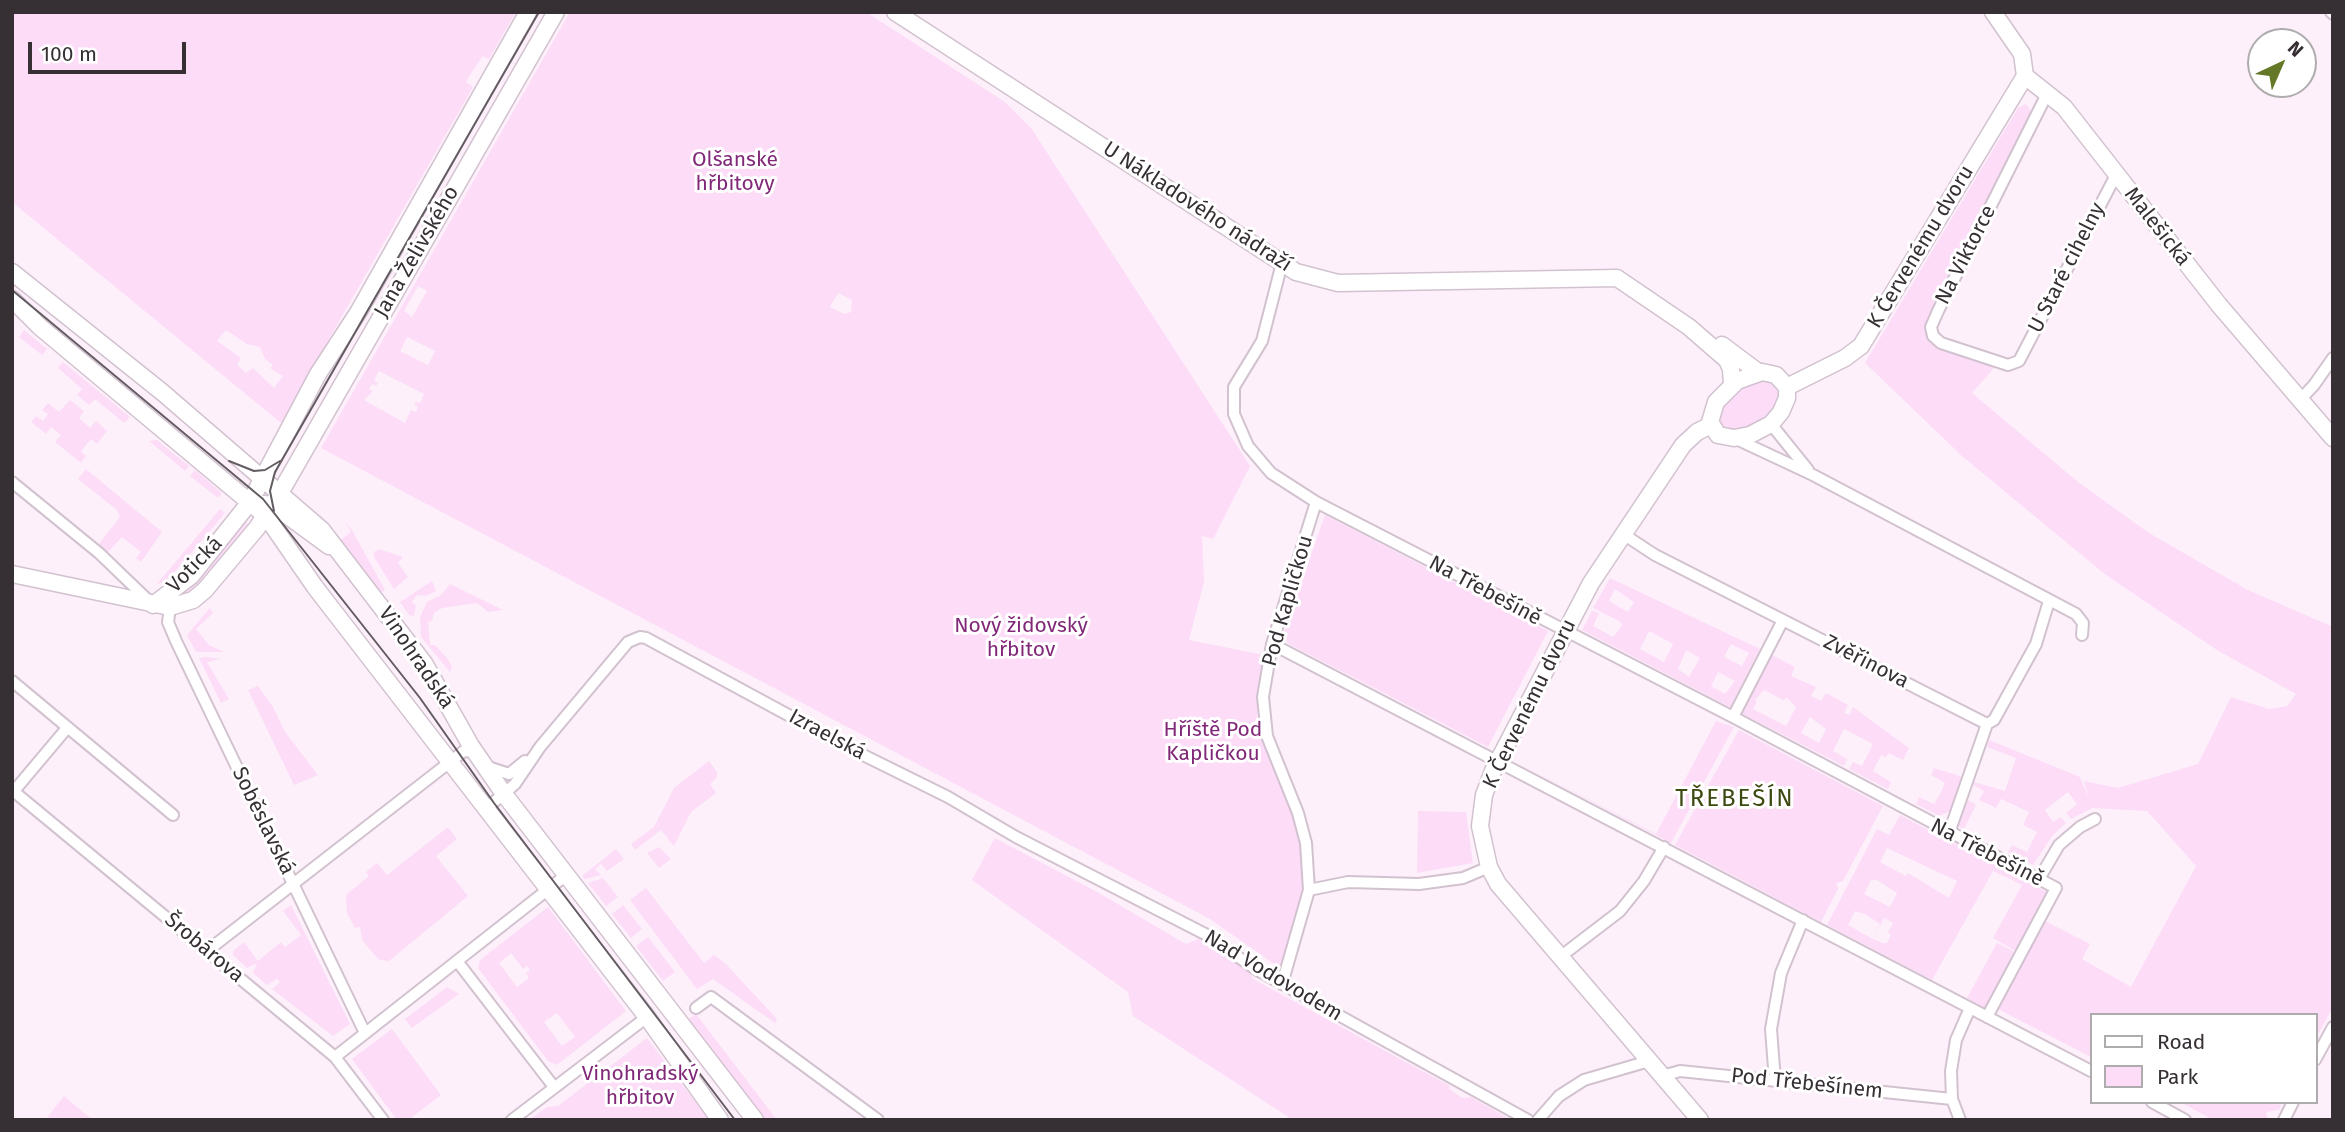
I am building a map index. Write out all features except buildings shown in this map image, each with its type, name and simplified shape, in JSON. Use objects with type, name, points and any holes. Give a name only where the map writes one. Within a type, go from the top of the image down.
[{"type":"main road","name":"Jana Želivského","points":[[250,502],[261,477],[528,12]]},
{"type":"main road","name":"Jana Želivského","points":[[273,505],[556,12]]},
{"type":"main road","name":"U Nákladového nádraží","points":[[895,12],[1282,263],[1307,276],[1338,283],[1612,277],[1627,283],[1689,327]]},
{"type":"main road","points":[[1993,12],[2022,54],[2025,76]]},
{"type":"main road","name":"Malešická","points":[[2025,76],[2048,92],[2219,305],[2333,438]]},
{"type":"main road","name":"K Červenému dvoru","points":[[1787,387],[1845,358],[1861,346],[2025,76]]},
{"type":"main road","name":"Vinohradská","points":[[12,272],[68,315],[261,477],[322,597],[647,1017],[720,1120]]},
{"type":"main road","points":[[29,315],[37,292]]},
{"type":"main road","name":"Vinohradská","points":[[12,299],[250,502],[273,505],[322,530],[424,663],[479,759],[504,794],[755,1120]]},
{"type":"main road","points":[[1689,327],[1715,341],[1758,372],[1776,375],[1787,387],[1786,403],[1771,424],[1750,435],[1734,438],[1718,435],[1711,425],[1713,406],[1732,385],[1758,372]]},
{"type":"main road","points":[[1689,327],[1727,360],[1731,369],[1732,385]]},
{"type":"main road","name":"K Červenému dvoru","points":[[1700,1120],[1510,899],[1489,867],[1482,844],[1481,810],[1497,761],[1564,632],[1623,534],[1690,437],[1711,425]]},
{"type":"main road","name":"Votická","points":[[153,605],[191,576],[250,502]]},
{"type":"main road","name":"Votická","points":[[153,605],[170,607],[193,600],[205,590],[273,505]]},
{"type":"main road","points":[[12,574],[153,605]]},
{"type":"street","name":"Na Viktorce","points":[[2019,361],[2008,365],[1941,343],[1933,336],[1931,327],[2048,92]]},
{"type":"street","name":"U Staré cihelny","points":[[2019,361],[2116,175]]},
{"type":"street","name":"Na Třebešíně","points":[[1282,263],[1262,341],[1234,387],[1234,414],[1248,446],[1271,473],[1316,502],[1733,717],[2056,888],[1987,1017]]},
{"type":"street","points":[[2300,400],[2333,358]]},
{"type":"street","points":[[1771,424],[1813,475]]},
{"type":"street","points":[[1734,438],[1813,475],[2076,614],[2083,623],[2082,635]]},
{"type":"street","points":[[12,482],[99,552],[153,605]]},
{"type":"street","name":"Pod Kapličkou","points":[[1282,984],[1309,890],[1306,844],[1298,813],[1273,756],[1263,723],[1263,697],[1272,644],[1316,502]]},
{"type":"street","name":"Zvěřinova","points":[[1623,534],[1655,555],[1987,724]]},
{"type":"street","points":[[1949,833],[1987,724],[1993,720],[2036,644],[2049,601]]},
{"type":"street","name":"Soběslavská","points":[[170,607],[170,628],[365,1033]]},
{"type":"street","points":[[1733,717],[1783,620]]},
{"type":"street","name":"Izraelská","points":[[540,747],[622,649],[636,638],[652,642],[849,748],[948,797],[1016,837]]},
{"type":"street","points":[[1272,644],[2090,1070]]},
{"type":"street","points":[[12,681],[173,815]]},
{"type":"street","points":[[13,791],[67,728]]},
{"type":"street","points":[[207,951],[464,751],[509,774],[540,747]]},
{"type":"street","points":[[487,808],[504,794],[540,747]]},
{"type":"street","name":"Šrobárova","points":[[13,791],[335,1057],[383,1120]]},
{"type":"street","points":[[2039,879],[2059,845],[2080,827],[2095,819]]},
{"type":"street","name":"Nad Vodovodem","points":[[1016,837],[1205,934],[1282,984],[1528,1120]]},
{"type":"street","points":[[1560,957],[1620,911],[1644,881],[1664,847]]},
{"type":"street","points":[[1309,890],[1348,882],[1419,884],[1462,878],[1489,867]]},
{"type":"street","points":[[335,1057],[565,876]]},
{"type":"street","points":[[1775,1081],[1772,1028],[1781,973],[1803,920]]},
{"type":"street","points":[[457,961],[554,1087]]},
{"type":"street","points":[[696,1007],[711,997],[878,1120]]},
{"type":"street","points":[[1960,1120],[1952,1099],[1951,1071],[1956,1040],[1970,1008]]},
{"type":"street","points":[[512,1120],[647,1017]]},
{"type":"street","points":[[2317,1057],[2332,1031]]},
{"type":"street","points":[[1538,1120],[1559,1096],[1584,1080],[1649,1061]]},
{"type":"street","name":"Pod Třebešínem","points":[[1662,1076],[1680,1072],[1952,1099]]},
{"type":"street","points":[[2156,1104],[2185,1120]]},
{"type":"street","points":[[2284,1120],[2292,1104]]},
{"type":"green space","points":[[12,12],[516,12],[489,59],[483,56],[470,75],[466,82],[473,87],[281,423],[12,202]],"holes":[[[226,330],[247,344],[260,347],[265,359],[273,365],[270,368],[283,376],[274,388],[253,368],[246,373],[237,365],[241,358],[217,341]]]},
{"type":"green space","points":[[570,12],[866,12],[1005,102],[1031,128],[1250,466],[1213,539],[1202,536],[1204,582],[1189,640],[1264,655],[1257,718],[1260,737],[1296,819],[1305,881],[1280,968],[1210,919],[321,448]],"holes":[[[418,286],[427,291],[412,317],[404,311]],[[838,293],[852,300],[851,312],[844,314],[830,307]],[[407,337],[435,351],[428,365],[400,351]],[[379,371],[424,394],[420,403],[416,402],[414,405],[418,407],[416,412],[411,410],[405,423],[364,400],[373,391],[369,389],[372,384],[376,386],[378,383],[374,380]]]},
{"type":"green space","points":[[2026,104],[2031,111],[1927,320],[1926,336],[1931,343],[1994,368],[1972,393],[2078,482],[2149,533],[2248,590],[2333,627],[2333,1007],[2317,1036],[2317,1013],[2090,1013],[2090,1056],[1998,1009],[2043,920],[2090,944],[2082,959],[2131,987],[2196,866],[2147,811],[2092,808],[2071,819],[2066,813],[2077,804],[2068,792],[2045,810],[2053,822],[2061,817],[2066,823],[2053,835],[2033,865],[2008,852],[2012,845],[2027,852],[2037,832],[2023,825],[2029,812],[2001,799],[1996,808],[1979,800],[1984,791],[1973,785],[1974,782],[2005,791],[2016,758],[1987,747],[1989,740],[2080,777],[2089,798],[2084,781],[2118,788],[2198,764],[2231,697],[2269,709],[2287,706],[2296,694],[2217,650],[2106,575],[1963,457],[1865,363],[2018,108]]},
{"type":"green space","points":[[24,330],[47,349],[42,355],[19,337]]},
{"type":"green space","points":[[63,362],[130,417],[124,423],[95,399],[89,405],[77,395],[82,389],[58,368]]},
{"type":"green space","points":[[1757,381],[1772,382],[1780,388],[1779,400],[1772,411],[1749,428],[1736,431],[1723,428],[1719,419],[1724,404],[1742,388]]},
{"type":"green space","points":[[70,400],[84,411],[79,418],[90,428],[96,421],[107,431],[97,444],[91,439],[81,451],[86,456],[81,463],[55,442],[61,435],[51,427],[46,434],[31,422],[36,416],[43,421],[48,414],[42,410],[48,403],[59,412]]},
{"type":"green space","points":[[157,440],[189,466],[185,471],[149,441]]},
{"type":"green space","points":[[86,469],[162,532],[141,562],[136,558],[141,552],[122,537],[107,553],[98,545],[120,517],[117,510],[78,479]]},
{"type":"green space","points":[[195,470],[222,493],[218,498],[190,476]]},
{"type":"green space","points":[[315,508],[341,540],[351,532],[344,521],[352,530],[385,590],[380,594]]},
{"type":"green space","points":[[220,509],[225,513],[165,582],[157,584]]},
{"type":"green space","points":[[1325,515],[1548,631],[1488,747],[1289,644],[1285,639],[1284,633]]},
{"type":"green space","points":[[245,521],[251,527],[212,574],[181,597],[180,594]]},
{"type":"green space","points":[[379,549],[403,557],[398,563],[408,577],[394,589],[374,557],[374,552]]},
{"type":"green space","points":[[1610,578],[1760,649],[1730,707],[1582,630],[1592,611],[1599,613],[1593,626],[1613,637],[1622,625],[1593,608]],"holes":[[[1615,589],[1634,602],[1628,612],[1609,601]],[[1649,631],[1673,644],[1664,662],[1640,649]],[[1731,644],[1749,653],[1742,666],[1724,657]],[[1686,650],[1700,658],[1689,677],[1678,669]],[[1718,672],[1735,681],[1725,694],[1711,686]]]},
{"type":"green space","points":[[432,581],[436,591],[426,596],[417,595],[412,602],[416,606],[414,616],[409,615],[400,602]]},
{"type":"green space","points":[[450,584],[503,610],[488,612],[477,603],[442,608],[434,613],[432,621],[428,622],[430,645],[435,645],[447,658],[452,667],[450,672],[421,637],[420,617],[427,602],[441,595]]},
{"type":"green space","points":[[210,608],[213,613],[196,629],[209,645],[224,652],[196,652],[187,635]]},
{"type":"green space","points":[[1772,655],[1795,667],[1791,676],[1816,687],[1811,696],[1821,701],[1826,693],[1848,705],[1844,713],[1849,715],[1853,707],[1909,748],[1903,760],[1888,753],[1886,757],[1881,755],[1873,771],[1891,782],[1888,789],[1849,769],[1853,762],[1862,766],[1873,744],[1844,729],[1833,751],[1847,759],[1844,766],[1741,713]],"holes":[[[1764,690],[1783,700],[1787,698],[1796,707],[1786,726],[1753,709],[1757,702],[1755,700]],[[1810,717],[1826,729],[1819,743],[1801,733]]]},
{"type":"green space","points":[[199,658],[221,659],[207,662],[229,699],[221,703]]},
{"type":"green space","points":[[258,686],[273,707],[285,732],[318,775],[294,785],[248,690]]},
{"type":"green space","points":[[1716,721],[1734,727],[1671,843],[1514,761],[1656,834]]},
{"type":"green space","points":[[1739,730],[1883,806],[1843,881],[1836,883],[1838,889],[1821,922],[1675,845]]},
{"type":"green space","points":[[709,761],[717,772],[717,777],[710,784],[716,793],[691,812],[674,846],[661,830],[635,850],[631,844],[654,827],[674,788]]},
{"type":"green space","points":[[1934,768],[1963,777],[1950,811],[1939,816],[1916,804],[1919,797],[1934,804],[1940,794],[1945,783],[1931,775]]},
{"type":"green space","points":[[1968,800],[1976,805],[1964,829],[1958,826]]},
{"type":"green space","points":[[1418,811],[1466,812],[1473,863],[1417,873]]},
{"type":"green space","points":[[1900,815],[2047,892],[2017,952],[1993,938],[2022,885],[1993,871],[1932,980],[1827,925],[1877,829],[1889,835]],"holes":[[[1887,848],[1957,881],[1949,898],[1908,873],[1906,876],[1880,862]],[[1871,880],[1877,880],[1897,893],[1890,907],[1864,894]],[[1855,911],[1880,924],[1873,939],[1848,925]],[[1884,918],[1893,923],[1888,932],[1891,935],[1887,943],[1873,939]]]},
{"type":"green space","points":[[448,827],[457,839],[436,856],[468,896],[389,961],[379,960],[362,940],[360,927],[355,928],[347,913],[346,895],[369,876],[366,872],[377,863],[387,875]]},
{"type":"green space","points":[[995,838],[1099,893],[1186,944],[1201,938],[1249,970],[1253,979],[1450,1086],[1449,1089],[1462,1098],[1471,1097],[1511,1120],[1293,1120],[1133,1016],[1128,992],[972,880]]},
{"type":"green space","points":[[659,847],[671,859],[659,868],[647,853]]},
{"type":"green space","points":[[616,849],[624,859],[607,871],[601,864],[595,869],[601,875],[585,879],[582,876]]},
{"type":"green space","points":[[603,878],[618,897],[606,906],[588,883]]},
{"type":"green space","points":[[646,888],[704,963],[714,955],[725,963],[777,1019],[775,1023],[713,979],[697,989],[630,900]]},
{"type":"green space","points":[[291,905],[350,1024],[333,1036],[272,989],[280,982],[277,979],[267,985],[253,973],[257,963],[247,968],[233,955],[233,951],[244,942],[258,961],[281,942],[285,947],[301,935],[283,911]]},
{"type":"green space","points":[[623,905],[642,929],[631,938],[612,914]]},
{"type":"green space","points":[[548,907],[626,1011],[557,1065],[548,1061],[478,968],[480,960]],"holes":[[[511,953],[523,969],[527,966],[530,970],[526,973],[529,978],[517,987],[499,963]],[[557,1013],[575,1037],[562,1046],[544,1022]]]},
{"type":"green space","points":[[648,937],[675,972],[663,981],[636,946]]},
{"type":"green space","points":[[1997,943],[2017,953],[1990,1004],[1985,1008],[1967,998]]},
{"type":"green space","points":[[447,987],[459,994],[412,1028],[405,1019]]},
{"type":"green space","points":[[696,1014],[777,1120],[765,1120],[688,1020]]},
{"type":"green space","points":[[392,1029],[441,1095],[408,1120],[397,1120],[352,1059]]},
{"type":"green space","name":"Vinohradský hřbitov","points":[[647,1038],[709,1120],[529,1120],[547,1107],[558,1106]]},
{"type":"green space","points":[[64,1096],[83,1112],[93,1120],[45,1120]]},
{"type":"green space","points":[[2184,1104],[2281,1104],[2279,1110],[2266,1112],[2268,1120],[2213,1120]]},
{"type":"tram line","points":[[274,511],[270,491],[275,472],[539,12]]},
{"type":"tram line","points":[[12,290],[263,499],[420,698],[494,803],[735,1120]]},
{"type":"tram line","points":[[229,461],[254,471],[265,470],[280,461]]},
{"type":"district","name":"TŘEBEŠÍN","points":[[1735,799]]},
{"type":"park label","name":"Olšanské hřbitovy","points":[[735,172]]},
{"type":"park label","name":"Nový židovský hřbitov","points":[[1021,638]]},
{"type":"park label","name":"Hříště Pod Kapličkou","points":[[1213,742]]}]
